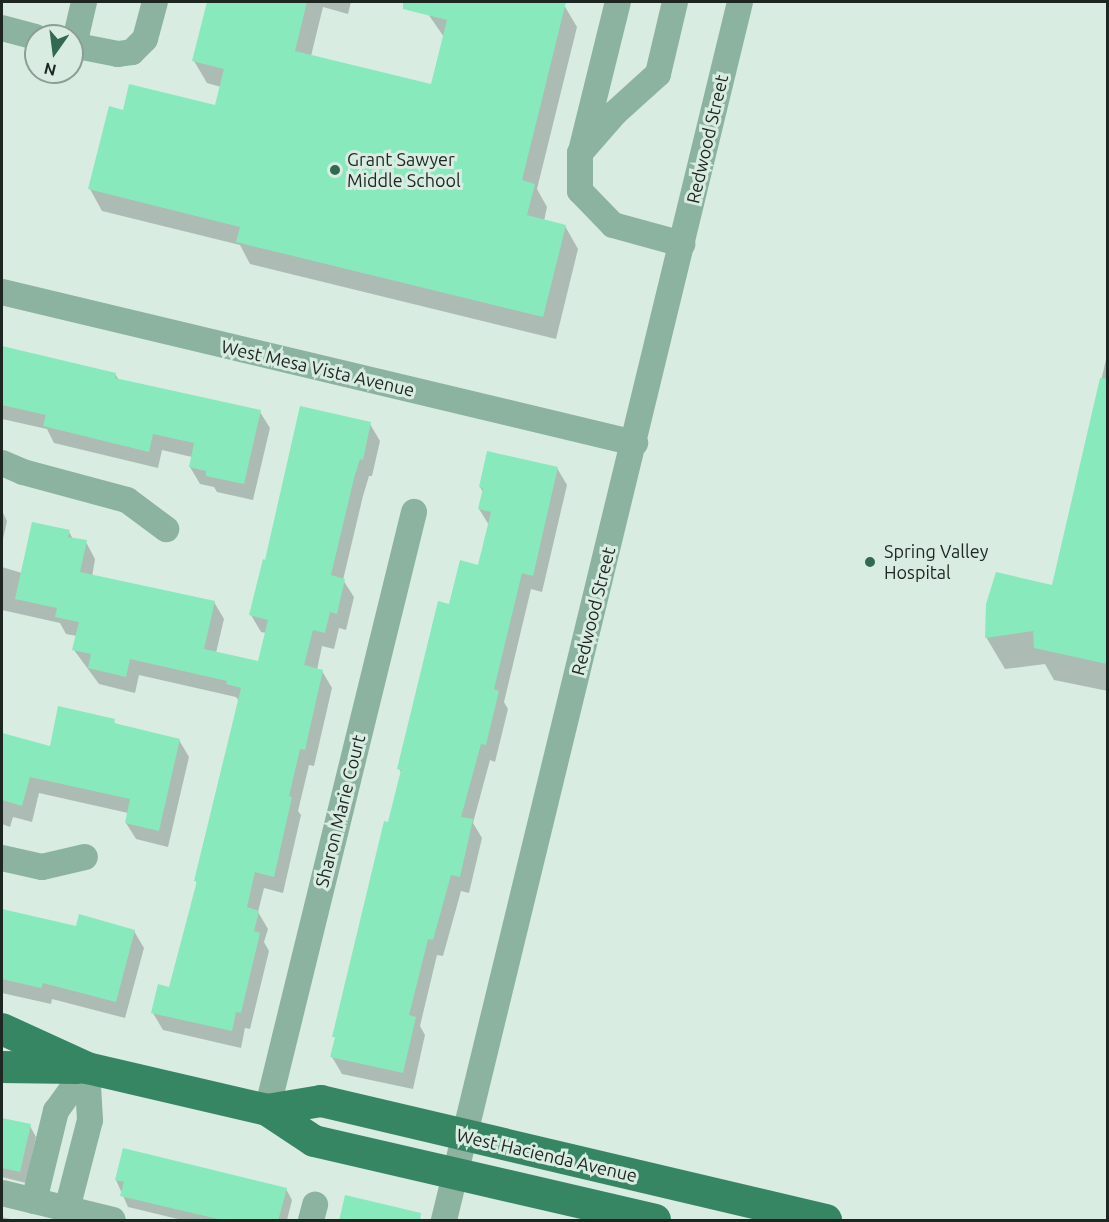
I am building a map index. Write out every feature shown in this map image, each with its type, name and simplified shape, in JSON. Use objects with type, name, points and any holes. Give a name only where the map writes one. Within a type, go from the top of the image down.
[{"type":"main road","name":"West Hacienda Avenue","points":[[2,1029],[87,1068],[267,1110],[314,1140],[655,1221]]},
{"type":"main road","name":"West Hacienda Avenue","points":[[2,1067],[87,1068]]},
{"type":"main road","name":"West Hacienda Avenue","points":[[267,1110],[321,1101],[826,1221]]},
{"type":"street","points":[[78,24],[84,2]]},
{"type":"street","points":[[84,47],[118,54],[132,52],[145,39],[155,2]]},
{"type":"street","points":[[618,2],[580,153],[580,191],[613,225],[682,244]]},
{"type":"street","points":[[580,153],[615,113],[658,74],[675,2]]},
{"type":"street","name":"Redwood Street","points":[[444,1221],[740,2]]},
{"type":"street","points":[[2,28],[24,34]]},
{"type":"street","name":"West Mesa Vista Avenue","points":[[2,292],[634,443]]},
{"type":"street","points":[[2,463],[23,472],[127,500],[166,529]]},
{"type":"street","name":"Sharon Marie Court","points":[[267,1110],[414,512]]},
{"type":"street","points":[[2,858],[42,867],[85,857]]},
{"type":"street","points":[[34,1201],[56,1111],[87,1068]]},
{"type":"street","points":[[67,1209],[90,1120],[87,1068]]},
{"type":"street","points":[[2,1193],[113,1221]]},
{"type":"building","points":[[207,2],[307,2],[295,51],[431,84],[447,20],[403,9],[403,2],[566,2],[522,180],[535,184],[527,215],[566,225],[543,317],[236,242],[240,227],[88,189],[109,106],[123,110],[129,84],[215,105],[224,69],[192,61]]},
{"type":"building","points":[[2,346],[116,373],[115,378],[261,410],[244,484],[206,476],[206,471],[189,467],[194,443],[153,434],[149,452],[43,426],[46,415],[2,405]]},
{"type":"building","points":[[1100,378],[1107,379],[1107,664],[1034,648],[1033,631],[985,638],[986,604],[996,572],[1052,585]]},
{"type":"building","points":[[300,406],[371,422],[363,460],[360,459],[354,478],[331,575],[345,579],[337,614],[330,612],[325,633],[313,630],[304,665],[323,670],[305,750],[300,749],[274,877],[255,872],[247,907],[259,911],[254,931],[260,933],[241,1013],[236,1012],[232,1031],[151,1013],[158,984],[169,987],[197,881],[194,881],[241,688],[226,684],[227,681],[130,659],[126,677],[88,668],[91,654],[72,650],[79,622],[55,617],[57,608],[15,599],[32,522],[70,530],[68,537],[87,540],[80,572],[215,601],[204,649],[258,661],[268,620],[249,615],[263,559],[265,560]]},
{"type":"building","points":[[487,451],[558,467],[533,576],[522,573],[494,689],[499,691],[486,745],[481,744],[461,817],[473,819],[460,877],[451,875],[433,940],[428,939],[409,1015],[416,1017],[403,1073],[330,1057],[335,1037],[332,1037],[384,821],[388,822],[401,770],[397,769],[438,601],[449,604],[460,560],[478,565],[491,512],[478,509],[483,488],[479,487]]},
{"type":"building","points":[[58,706],[115,719],[114,723],[180,739],[159,831],[125,823],[130,799],[30,777],[22,806],[2,800],[2,733],[50,746]]},
{"type":"building","points":[[2,909],[76,926],[79,914],[135,930],[116,1002],[43,983],[41,988],[2,979]]},
{"type":"building","points":[[2,1118],[31,1124],[20,1172],[2,1168]]},
{"type":"building","points":[[123,1148],[287,1188],[278,1221],[226,1221],[120,1196],[124,1182],[115,1180]]},
{"type":"building","points":[[345,1195],[421,1213],[420,1221],[339,1221]]},
{"type":"place","name":"Grant Sawyer Middle School","points":[[335,170]]},
{"type":"place","name":"Spring Valley Hospital","points":[[870,562]]}]
